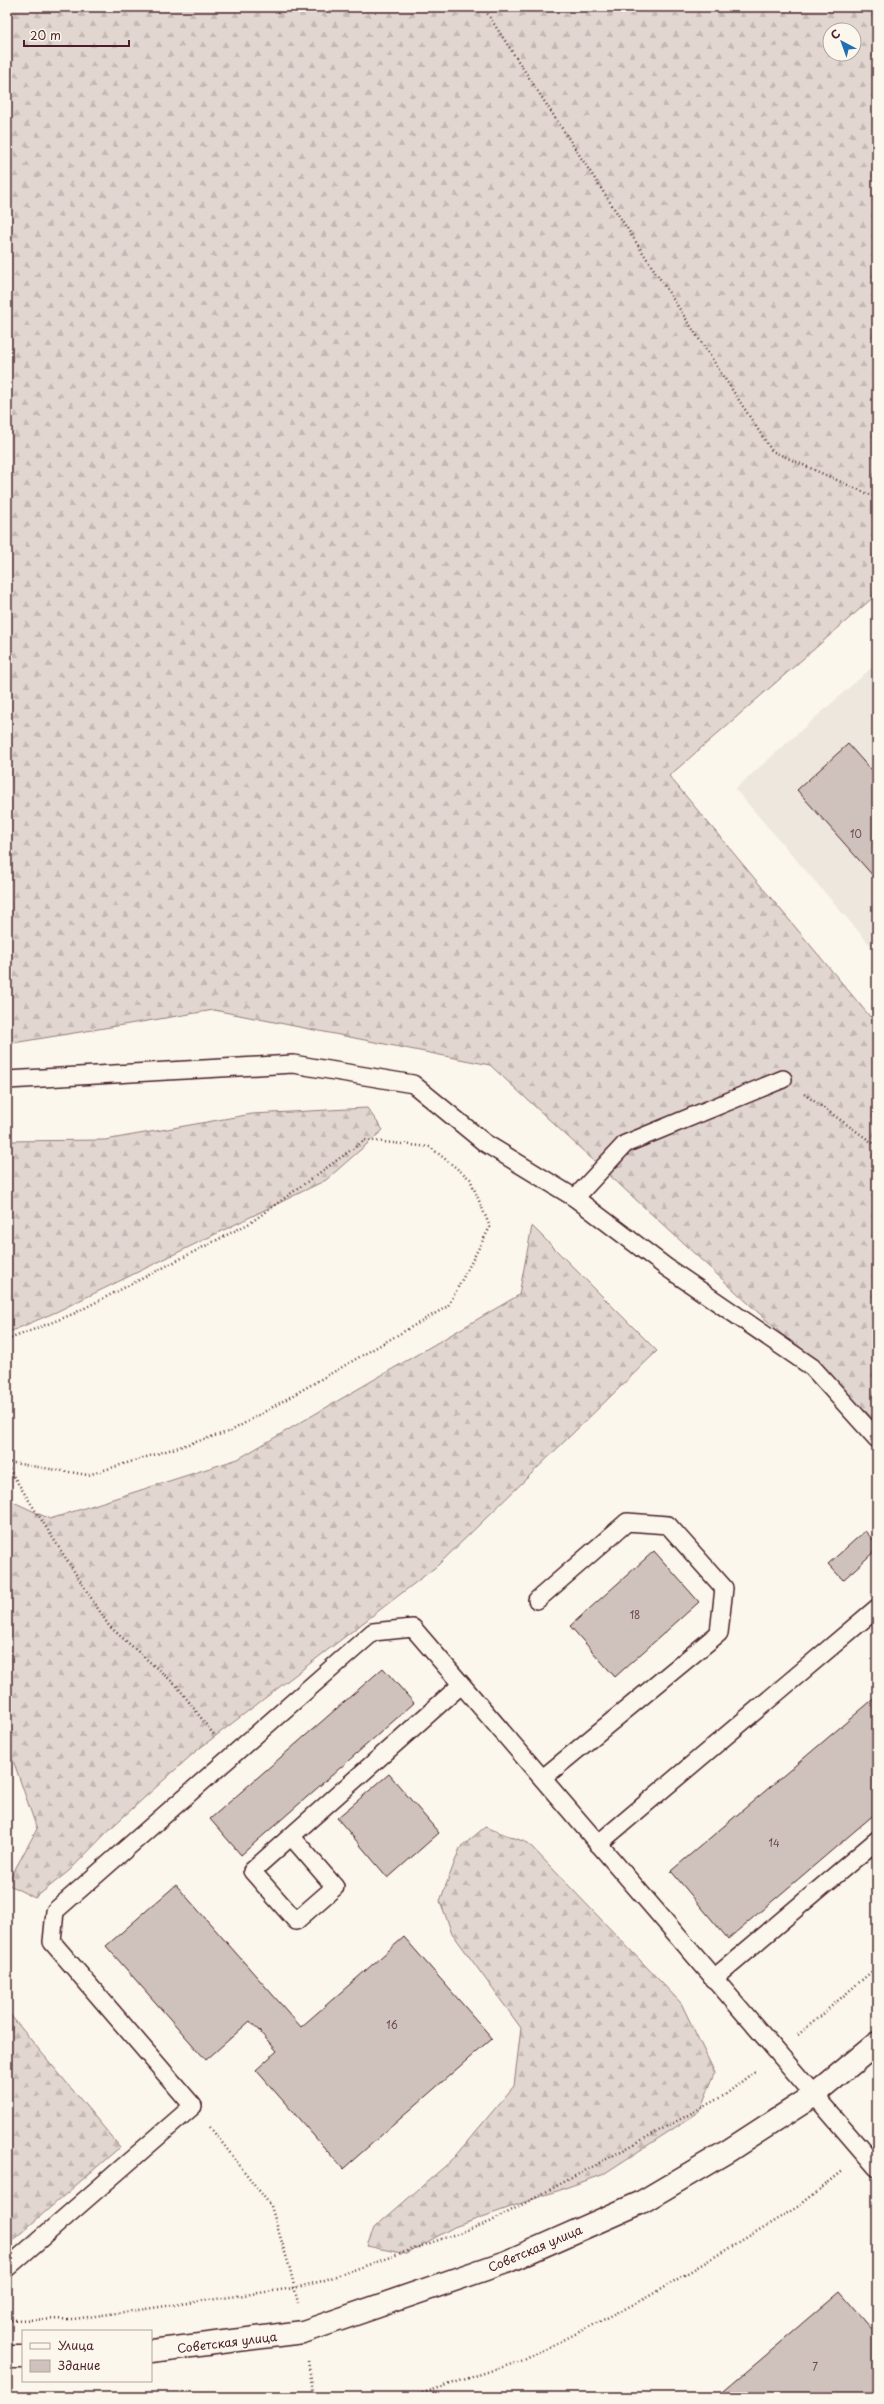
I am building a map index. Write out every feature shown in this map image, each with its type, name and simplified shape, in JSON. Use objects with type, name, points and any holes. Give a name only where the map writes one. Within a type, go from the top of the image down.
[{"type":"street","name":"Советская улица","points":[[152,2351],[304,2332],[506,2262],[640,2203],[728,2151],[812,2096],[877,2043]]},
{"type":"street","points":[[7,2358],[22,2357]]},
{"type":"lane","points":[[7,1080],[293,1064],[413,1084],[486,1143],[575,1198],[666,1267],[812,1367],[877,1439]]},
{"type":"lane","points":[[575,1198],[625,1144],[783,1079]]},
{"type":"lane","points":[[537,1600],[627,1522],[668,1526],[724,1588],[719,1633],[543,1778]]},
{"type":"lane","points":[[598,1844],[877,1608]]},
{"type":"lane","points":[[7,2268],[193,2106],[52,1942],[56,1911],[373,1632],[412,1628],[543,1778],[812,2096],[877,2168]]},
{"type":"lane","points":[[290,1836],[335,1887],[296,1921],[252,1871],[290,1836],[461,1685]]},
{"type":"lane","points":[[713,1979],[877,1840]]},
{"type":"path","points":[[483,7],[772,451],[877,498]]},
{"type":"path","points":[[783,1079],[877,1146]]},
{"type":"path","points":[[7,1340],[73,1314],[250,1223],[365,1140],[430,1147],[470,1179],[490,1227],[448,1306],[231,1430],[88,1475],[7,1462]]},
{"type":"path","points":[[7,1466],[109,1626],[177,1686],[231,1758]]},
{"type":"path","points":[[7,2320],[74,2319],[294,2288],[322,2281],[490,2222],[725,2095],[877,1968]]},
{"type":"path","points":[[193,2106],[271,2206],[294,2288],[304,2332],[314,2397]]},
{"type":"path","points":[[411,2397],[524,2360],[646,2298],[800,2206],[864,2153]]},
{"type":"shaded area","points":[[877,663],[877,953],[735,789]]},
{"type":"green space","points":[[7,7],[877,7],[877,594],[669,776],[877,1025],[877,1422],[490,1065],[214,1010],[7,1044]]},
{"type":"green space","points":[[367,1108],[383,1130],[326,1180],[56,1312],[7,1333],[7,1141],[105,1140],[252,1114]]},
{"type":"green space","points":[[532,1226],[657,1351],[437,1566],[196,1751],[112,1827],[70,1870],[35,1898],[7,1884],[37,1829],[13,1760],[7,1761],[7,1499],[50,1519],[238,1459],[519,1295]]},
{"type":"green space","points":[[485,1827],[528,1843],[681,2003],[715,2073],[699,2112],[602,2175],[454,2227],[406,2254],[367,2246],[374,2228],[451,2161],[514,2086],[521,2028],[452,1933],[440,1901],[460,1848]]},
{"type":"green space","points":[[7,2011],[120,2147],[7,2245]]},
{"type":"building","points":[[848,744],[870,769],[877,763],[875,878],[797,790]]},
{"type":"building","points":[[865,1531],[877,1544],[877,1549],[843,1580],[828,1564]]},
{"type":"building","points":[[654,1551],[699,1602],[615,1677],[570,1626]]},
{"type":"building","points":[[383,1668],[414,1703],[241,1855],[210,1819]]},
{"type":"building","points":[[877,1696],[877,1812],[728,1939],[671,1871]]},
{"type":"building","points":[[389,1774],[439,1833],[388,1878],[337,1818]]},
{"type":"building","points":[[176,1885],[301,2027],[404,1937],[492,2038],[343,2169],[256,2070],[277,2051],[250,2021],[206,2060],[106,1946]]},
{"type":"building","points":[[840,2292],[877,2335],[877,2397],[717,2397]]}]
